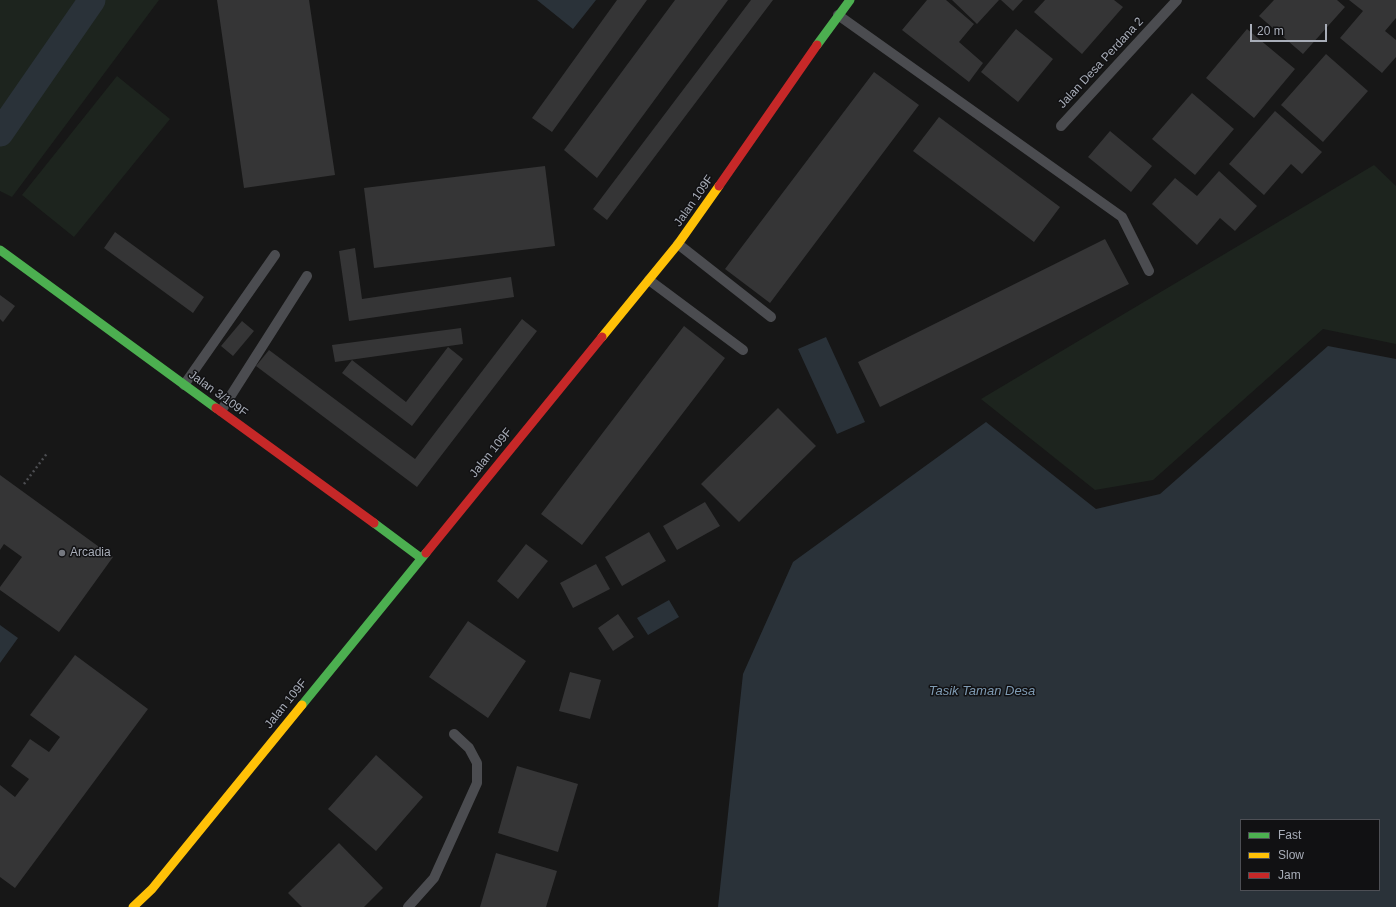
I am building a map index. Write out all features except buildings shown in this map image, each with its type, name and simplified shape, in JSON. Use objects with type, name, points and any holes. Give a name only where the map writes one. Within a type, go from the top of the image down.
[{"type":"street","name":"Jalan 109F","points":[[133,907],[152,888],[678,244],[850,0]]},
{"type":"street","name":"Jalan 3/109F","points":[[0,250],[421,558]]},
{"type":"lane","name":"Jalan Desa Perdana 2","points":[[1061,126],[1177,0]]},
{"type":"lane","points":[[838,15],[1122,217],[1149,271]]},
{"type":"lane","points":[[678,244],[771,316]]},
{"type":"lane","points":[[184,384],[275,255]]},
{"type":"lane","points":[[221,411],[307,276]]},
{"type":"lane","points":[[649,280],[743,350]]},
{"type":"lane","points":[[408,907],[434,878],[478,783],[477,764],[469,748],[454,734]]},
{"type":"path","points":[[24,484],[48,452]]},
{"type":"shaded area","points":[[0,0],[159,0],[12,197],[0,191]]},
{"type":"shaded area","points":[[117,76],[170,119],[74,237],[22,195]]},
{"type":"shaded area","points":[[1374,165],[1396,186],[1396,344],[1323,329],[1153,480],[1095,490],[981,399]]},
{"type":"water","points":[[537,0],[596,0],[573,29]]},
{"type":"water","points":[[826,337],[865,422],[837,434],[798,349]]},
{"type":"water","name":"Tasik Taman Desa","points":[[1328,346],[1396,359],[1396,907],[718,907],[743,674],[793,562],[986,422],[1096,509],[1160,494]]},
{"type":"water","points":[[669,600],[679,617],[648,635],[637,618]]},
{"type":"water","points":[[0,625],[18,638],[0,663]]},
{"type":"waterway","points":[[0,133],[92,0]]},
{"type":"traffic: fast","points":[[817,45],[850,0]]},
{"type":"traffic: fast","points":[[0,250],[216,408]]},
{"type":"traffic: fast","points":[[374,523],[421,558]]},
{"type":"traffic: fast","points":[[302,705],[426,553]]},
{"type":"traffic: slow","points":[[602,337],[678,244],[719,186]]},
{"type":"traffic: slow","points":[[133,907],[152,889],[302,705]]},
{"type":"traffic: jam","points":[[719,186],[817,45]]},
{"type":"traffic: jam","points":[[426,553],[602,337]]},
{"type":"traffic: jam","points":[[216,408],[374,523]]},
{"type":"place","name":"Arcadia","points":[[62,553]]}]
